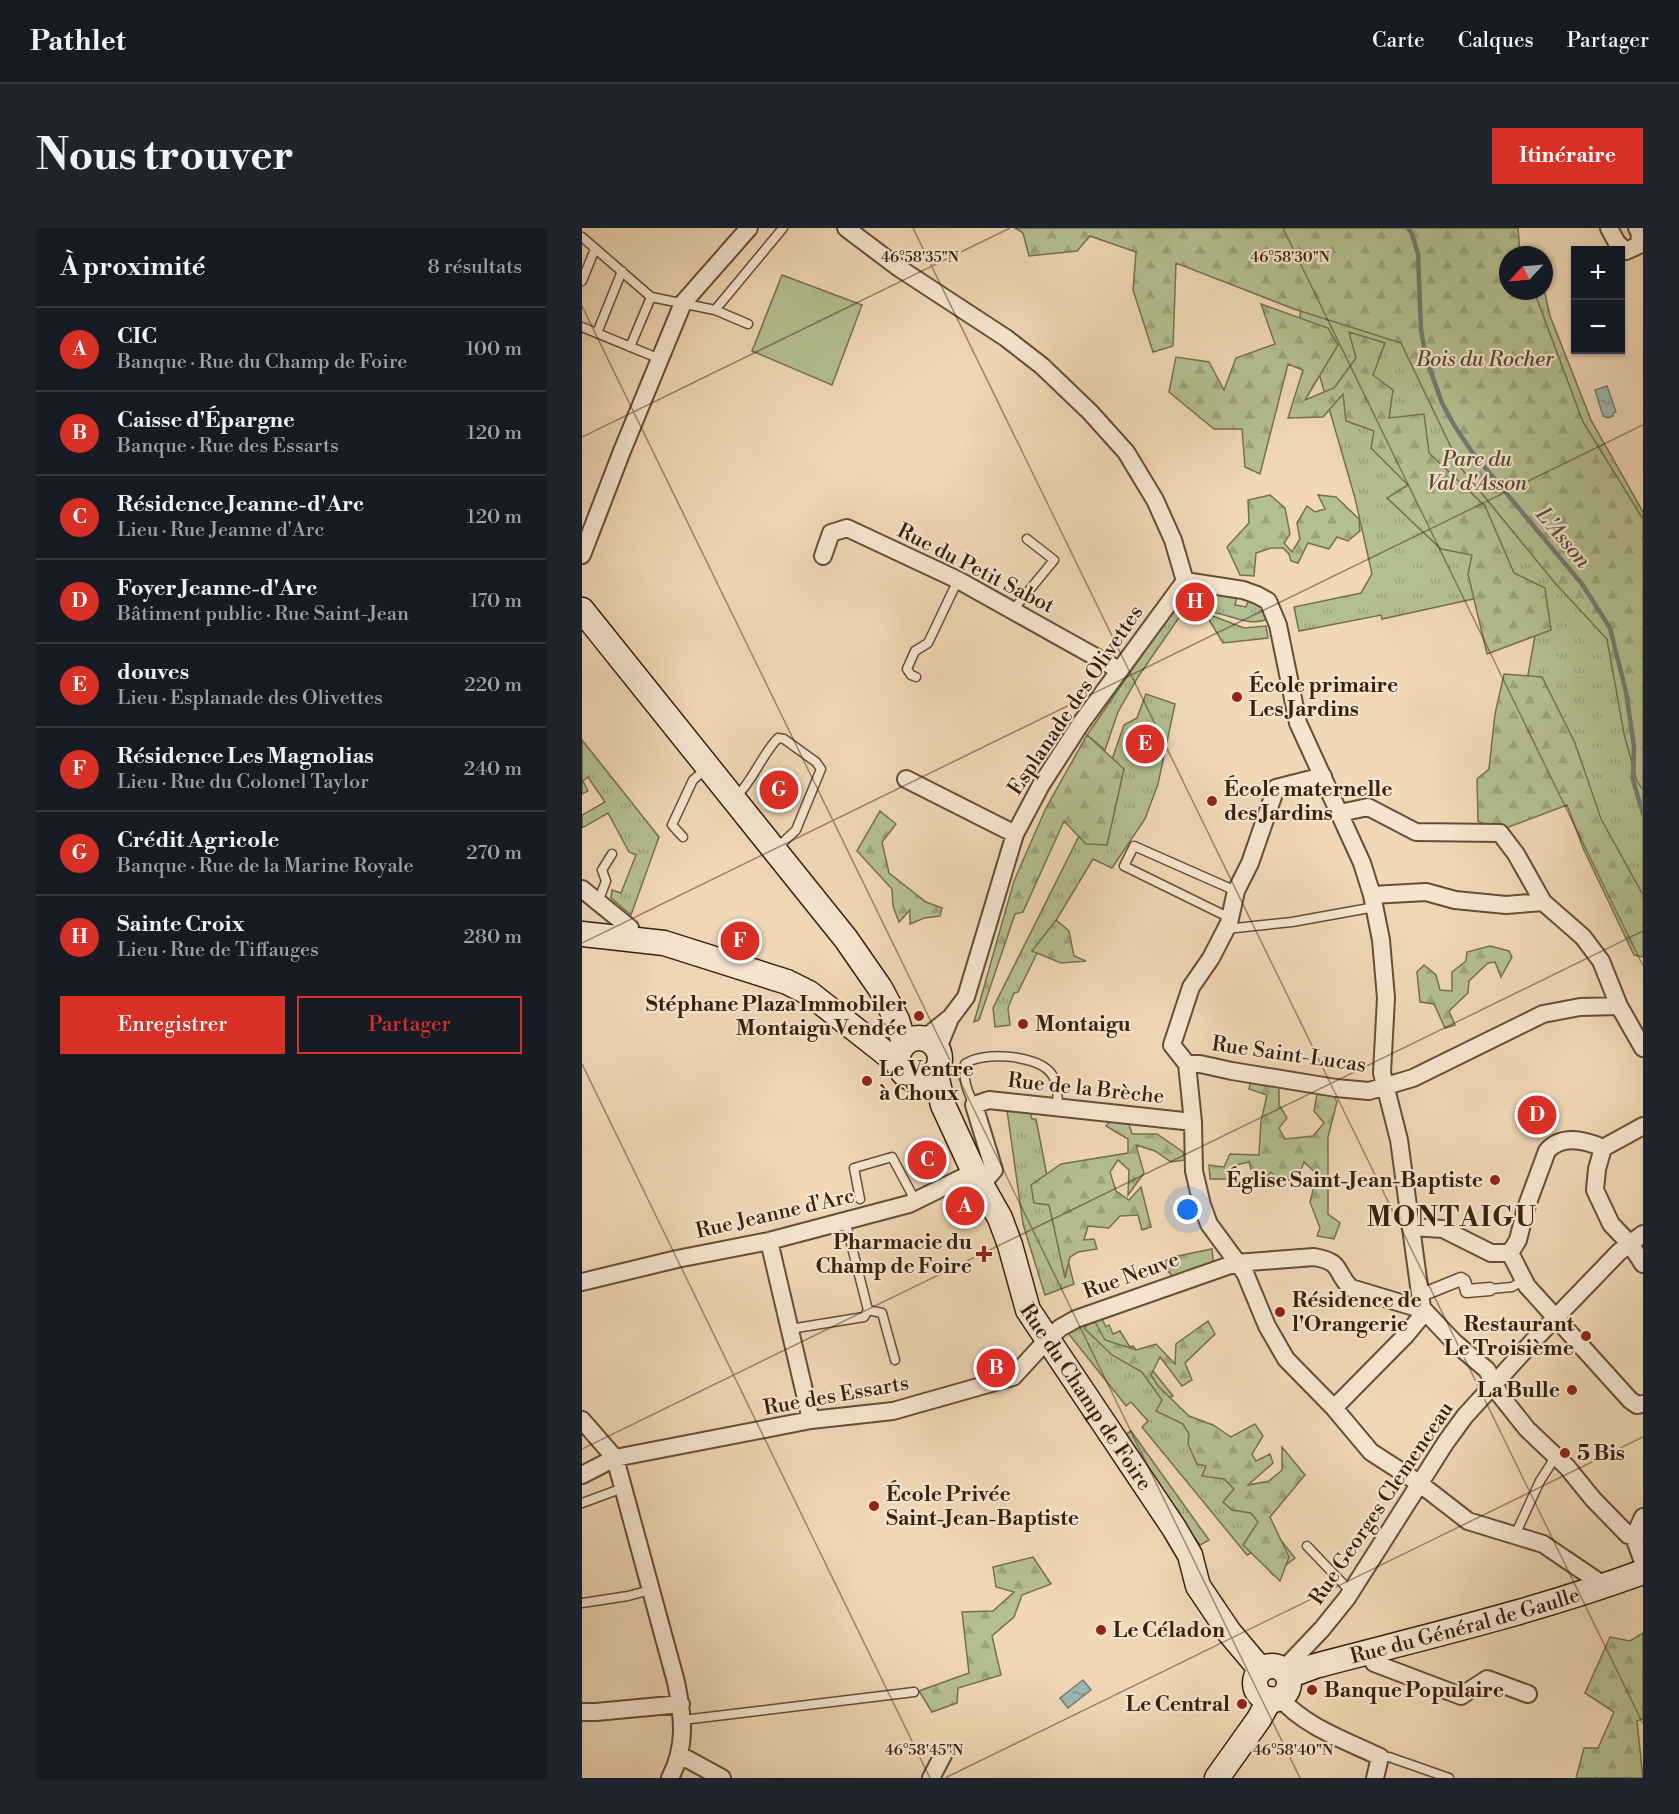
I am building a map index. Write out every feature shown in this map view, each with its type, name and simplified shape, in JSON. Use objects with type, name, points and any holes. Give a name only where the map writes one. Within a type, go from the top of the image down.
[{"type":"main road","points":[[582,610],[846,939],[880,988],[918,1053]]},
{"type":"main road","points":[[582,934],[664,943],[788,982],[809,993],[873,1043],[918,1053]]},
{"type":"main road","name":"Rue du Champ de Foire","points":[[918,1053],[937,1079],[943,1105],[1002,1224],[1028,1310],[1174,1528],[1190,1555],[1198,1586],[1229,1632],[1276,1683]]},
{"type":"main road","name":"Rue du Général de Gaulle","points":[[1276,1683],[1316,1666],[1605,1586],[1643,1572]]},
{"type":"main road","points":[[1217,1778],[1259,1719],[1276,1683]]},
{"type":"street","points":[[582,555],[683,303],[749,228]]},
{"type":"street","points":[[846,228],[899,268],[1006,338],[1042,366],[1090,412],[1126,452],[1155,500],[1173,540],[1185,581],[1243,590],[1268,601],[1278,625],[1298,723],[1362,863],[1373,901],[1381,940],[1386,998],[1382,1073],[1399,1140],[1423,1306],[1487,1370],[1500,1395],[1527,1429],[1556,1456],[1628,1535],[1634,1537]]},
{"type":"street","points":[[1609,228],[1617,243],[1626,251],[1639,245],[1640,233],[1637,228]]},
{"type":"street","points":[[582,529],[597,514]]},
{"type":"street","points":[[582,537],[597,514]]},
{"type":"street","name":"Rue du Petit Sabot","points":[[823,556],[831,533],[847,528],[958,580],[1119,670]]},
{"type":"street","name":"Esplanade des Olivettes","points":[[918,1053],[966,997],[1015,834],[1041,785],[1081,723],[1185,581]]},
{"type":"street","points":[[1323,776],[1276,788],[1250,863],[1236,891],[1228,923],[1211,958],[1191,987],[1172,1045],[1187,1064],[1193,1122],[1194,1171],[1202,1205],[1209,1224],[1245,1273],[1267,1326],[1286,1359],[1334,1408],[1371,1452],[1419,1483],[1468,1521],[1543,1544],[1605,1586]]},
{"type":"street","points":[[906,779],[1015,834]]},
{"type":"street","points":[[1340,813],[1368,807],[1416,832],[1500,833],[1516,854],[1543,902],[1583,937],[1601,961],[1619,1006],[1643,1048]]},
{"type":"street","points":[[582,889],[630,928],[630,938]]},
{"type":"street","points":[[1373,901],[1426,892],[1455,900],[1506,905],[1543,902]]},
{"type":"street","name":"Rue Saint-Lucas","points":[[1187,1064],[1200,1064],[1336,1088],[1369,1091],[1413,1078],[1543,1014],[1580,1006],[1619,1006]]},
{"type":"street","name":"Rue de la Brèche","points":[[974,1105],[989,1100],[1193,1122]]},
{"type":"street","points":[[974,1105],[993,1170],[978,1178]]},
{"type":"street","points":[[1643,1126],[1603,1148],[1597,1169],[1595,1190],[1611,1224],[1636,1239],[1643,1264]]},
{"type":"street","points":[[1510,1253],[1518,1240],[1526,1208],[1547,1151],[1554,1143],[1588,1142],[1603,1148]]},
{"type":"street","name":"Rue Jeanne d'Arc","points":[[582,1282],[677,1259],[769,1241],[909,1204],[978,1178]]},
{"type":"street","points":[[1411,1227],[1443,1229],[1491,1253],[1510,1253]]},
{"type":"street","name":"Rue Georges Clemenceau","points":[[1276,1683],[1351,1592],[1458,1425],[1494,1383],[1619,1252],[1636,1239]]},
{"type":"street","points":[[769,1241],[811,1420]]},
{"type":"street","points":[[1510,1253],[1524,1280],[1556,1318],[1630,1400],[1637,1405],[1643,1404]]},
{"type":"street","name":"Rue Neuve","points":[[1047,1340],[1060,1328],[1076,1319],[1236,1263],[1314,1257],[1327,1259],[1340,1270],[1351,1288],[1423,1306]]},
{"type":"street","points":[[1334,1408],[1406,1335],[1423,1306],[1461,1279],[1467,1291],[1490,1289]]},
{"type":"street","name":"Rue des Essarts","points":[[582,1476],[615,1458],[811,1420],[893,1411],[1013,1377],[1047,1340]]},
{"type":"street","points":[[582,1420],[615,1458],[682,1712],[680,1755],[670,1778]]},
{"type":"street","points":[[1643,1517],[1634,1537],[1643,1562]]},
{"type":"street","points":[[1369,1652],[1374,1663],[1461,1696],[1487,1678],[1528,1694]]},
{"type":"street","points":[[1276,1683],[1290,1710],[1314,1725],[1380,1757],[1375,1778]]},
{"type":"street","points":[[582,1712],[682,1712]]},
{"type":"street","points":[[680,1755],[722,1778]]},
{"type":"street","points":[[931,1778],[943,1755]]},
{"type":"lane","points":[[715,310],[783,228]]},
{"type":"lane","points":[[582,237],[651,297],[715,310],[748,324]]},
{"type":"lane","points":[[582,281],[595,249]]},
{"type":"lane","points":[[597,333],[622,271]]},
{"type":"lane","points":[[630,347],[651,297]]},
{"type":"lane","points":[[582,327],[660,359]]},
{"type":"lane","points":[[1013,610],[1054,560],[1027,539]]},
{"type":"lane","points":[[916,677],[911,675],[907,669],[915,651],[928,643],[958,580]]},
{"type":"lane","points":[[734,800],[764,759],[770,746],[778,738],[784,739],[816,762],[821,769],[796,830],[774,850]]},
{"type":"lane","points":[[682,837],[672,825],[693,780],[708,767]]},
{"type":"lane","points":[[1236,891],[1134,846],[1124,866],[1228,923],[1261,927],[1373,901]]},
{"type":"lane","points":[[598,902],[606,881],[602,870],[612,854]]},
{"type":"lane","points":[[974,1105],[966,1089],[965,1064],[972,1059],[987,1057],[1016,1058],[1040,1064],[1054,1078],[1057,1086],[1058,1107]]},
{"type":"lane","points":[[860,1199],[854,1168],[892,1157],[915,1200]]},
{"type":"lane","points":[[790,1329],[864,1317],[867,1310],[844,1220]]},
{"type":"lane","points":[[1490,1289],[1512,1287],[1524,1280]]},
{"type":"lane","points":[[867,1310],[882,1313],[895,1360]]},
{"type":"lane","points":[[1515,1535],[1540,1481],[1556,1456]]},
{"type":"lane","points":[[582,1503],[623,1488]]},
{"type":"lane","points":[[1307,1546],[1351,1592]]},
{"type":"lane","points":[[582,1603],[650,1590]]},
{"type":"lane","points":[[682,1712],[914,1692]]},
{"type":"lane","points":[[1380,1757],[1389,1757],[1449,1778]]},
{"type":"green space","name":"Bois du Rocher","points":[[1015,228],[1518,228],[1519,246],[1499,246],[1499,300],[1537,300],[1583,422],[1643,519],[1643,790],[1637,781],[1624,734],[1607,639],[1555,583],[1461,468],[1401,343],[1294,309],[1176,263],[1173,346],[1153,352],[1133,290],[1136,252],[1090,236],[1077,251],[1029,256],[1023,233]]},
{"type":"green space","points":[[782,275],[862,305],[832,385],[752,351]]},
{"type":"green space","name":"Parc du Val d'Asson","points":[[1303,282],[1499,289],[1499,300],[1546,300],[1550,316],[1591,420],[1643,512],[1643,944],[1550,697],[1528,675],[1539,613],[1487,596],[1382,619],[1381,615],[1299,631],[1294,607],[1361,593],[1372,574],[1355,498],[1313,353],[1297,352]]},
{"type":"green space","points":[[1261,304],[1328,328],[1338,345],[1305,400],[1334,388],[1356,358],[1349,332],[1385,343],[1373,375],[1393,390],[1389,418],[1424,414],[1429,453],[1485,506],[1514,573],[1545,588],[1551,630],[1487,654],[1468,574],[1472,555],[1441,549],[1387,498],[1408,485],[1371,448],[1374,431],[1346,421],[1343,394],[1323,417],[1288,418],[1303,370],[1288,364],[1260,474],[1245,467],[1242,429],[1214,429],[1169,392],[1176,357],[1209,362],[1224,390],[1236,358],[1275,344]]},
{"type":"green space","points":[[1270,495],[1285,508],[1290,534],[1284,543],[1292,552],[1300,539],[1297,523],[1307,506],[1315,512],[1325,509],[1318,495],[1336,497],[1359,519],[1360,531],[1348,541],[1337,537],[1329,549],[1308,543],[1298,563],[1291,561],[1289,554],[1283,548],[1271,548],[1256,553],[1254,576],[1240,575],[1227,547],[1249,523],[1248,500]]},
{"type":"green space","points":[[1209,590],[1237,596],[1235,605],[1246,607],[1249,599],[1263,609],[1268,619],[1259,622],[1240,620],[1210,612],[1190,613],[1184,607],[1187,603],[1192,603],[1197,608],[1200,605],[1198,600]]},
{"type":"green space","points":[[1180,600],[1180,616],[1138,677],[1118,712],[1105,750],[1087,735]]},
{"type":"green space","points":[[1205,613],[1244,628],[1266,626],[1268,638],[1223,643]]},
{"type":"green space","points":[[1504,674],[1542,677],[1575,743],[1601,819],[1643,895],[1643,957],[1634,955],[1583,848],[1567,805],[1498,831],[1478,821],[1477,779],[1489,769],[1495,714]]},
{"type":"green space","points":[[1146,694],[1175,704],[1158,784],[1145,819],[1112,868],[1093,859],[1040,947],[1018,992],[1014,993],[1008,1008],[1010,1025],[995,1027],[993,1008],[1100,794],[1124,725],[1137,718]]},
{"type":"green space","points":[[1087,735],[1124,769],[1107,845],[1086,844],[1064,821],[1023,912],[1015,914],[979,1020],[974,1022],[1014,881],[1046,808]]},
{"type":"green space","points":[[582,740],[659,837],[631,915],[611,898],[612,890],[621,893],[636,855],[629,852],[608,813],[582,828],[582,815],[605,802],[588,777],[583,781],[588,791],[582,794]]},
{"type":"green space","points":[[880,811],[896,824],[882,842],[889,873],[926,902],[942,908],[940,916],[924,918],[910,924],[910,910],[899,922],[893,906],[892,889],[857,851]]},
{"type":"green space","points":[[1056,920],[1069,931],[1074,956],[1086,961],[1061,963],[1032,951]]},
{"type":"green space","points":[[1490,946],[1509,951],[1512,957],[1501,977],[1495,962],[1488,963],[1469,981],[1468,993],[1449,1011],[1455,1025],[1445,1028],[1434,1004],[1420,1002],[1417,972],[1424,965],[1436,975],[1440,990],[1452,991],[1452,972],[1466,961],[1467,952]]},
{"type":"green space","points":[[1251,1081],[1279,1086],[1279,1105],[1287,1118],[1279,1128],[1285,1139],[1313,1136],[1324,1123],[1314,1111],[1317,1094],[1334,1096],[1337,1102],[1328,1137],[1328,1214],[1340,1223],[1334,1239],[1317,1236],[1320,1228],[1310,1202],[1317,1174],[1304,1162],[1296,1182],[1275,1176],[1271,1172],[1266,1178],[1254,1179],[1249,1162],[1236,1165],[1228,1179],[1210,1179],[1209,1165],[1224,1167],[1230,1154],[1259,1155],[1261,1121],[1267,1095],[1249,1089]]},
{"type":"green space","points":[[1007,1110],[1030,1112],[1032,1119],[1036,1119],[1049,1186],[1074,1284],[1045,1295],[1023,1224]]},
{"type":"green space","points":[[1110,1121],[1129,1124],[1132,1134],[1157,1134],[1183,1152],[1185,1160],[1171,1162],[1155,1151],[1136,1145],[1144,1173],[1128,1195],[1129,1170],[1118,1160],[1110,1172],[1116,1191],[1129,1200],[1141,1187],[1151,1227],[1142,1230],[1138,1215],[1120,1216],[1109,1228],[1088,1226],[1084,1240],[1094,1239],[1097,1249],[1078,1252],[1070,1257],[1065,1278],[1049,1205],[1034,1203],[1031,1185],[1061,1164],[1128,1153],[1128,1139],[1106,1126]]},
{"type":"green space","points":[[1212,1249],[1213,1261],[1210,1268],[1173,1277],[1165,1268],[1163,1259]]},
{"type":"green space","points":[[1101,1317],[1106,1327],[1109,1325],[1113,1334],[1120,1331],[1130,1347],[1133,1346],[1173,1396],[1169,1398],[1295,1558],[1273,1575],[1253,1552],[1247,1555],[1142,1427],[1148,1421],[1131,1402],[1126,1406],[1068,1333]]},
{"type":"green space","points":[[1094,1320],[1105,1340],[1136,1350],[1156,1344],[1175,1364],[1176,1344],[1208,1321],[1215,1334],[1185,1363],[1192,1380],[1182,1386],[1160,1357],[1151,1375],[1158,1386],[1189,1416],[1213,1425],[1231,1437],[1255,1424],[1263,1436],[1252,1454],[1256,1461],[1270,1454],[1273,1463],[1248,1485],[1269,1481],[1282,1470],[1282,1447],[1305,1475],[1270,1517],[1289,1557],[1280,1581],[1243,1545],[1258,1522],[1251,1513],[1232,1510],[1223,1502],[1234,1489],[1224,1479],[1202,1476],[1206,1466],[1197,1464],[1188,1444],[1189,1434],[1183,1424],[1156,1411],[1162,1400],[1142,1372],[1112,1355],[1084,1328]]},
{"type":"green space","points":[[1131,1431],[1209,1540],[1200,1545],[1120,1438]]},
{"type":"green space","points":[[1033,1557],[1051,1584],[1022,1595],[1014,1617],[992,1636],[1001,1675],[958,1688],[957,1703],[932,1712],[919,1691],[969,1673],[962,1612],[993,1611],[1014,1592],[996,1587],[993,1567]]},
{"type":"green space","points":[[1643,1633],[1643,1719],[1637,1721],[1643,1778],[1576,1778],[1584,1748],[1598,1748],[1614,1712],[1585,1693],[1610,1637],[1630,1641]]},
{"type":"water","points":[[1607,386],[1616,412],[1608,418],[1603,416],[1595,390]]},
{"type":"water","points":[[1083,1680],[1091,1690],[1068,1708],[1060,1698]]},
{"type":"waterway","name":"L'Asson","points":[[1408,228],[1418,254],[1421,330],[1426,358],[1442,403],[1472,452],[1582,584],[1610,628],[1626,692],[1634,746],[1633,780],[1643,814]]},
{"type":"place","name":"Sainte Croix","points":[[1195,602]]},
{"type":"place","name":"École primaire Les Jardins","points":[[1237,697]]},
{"type":"place","name":"douves","points":[[1145,744]]},
{"type":"place","name":"Crédit Agricole","points":[[779,790]]},
{"type":"place","name":"École maternelle des Jardins","points":[[1212,801]]},
{"type":"place","name":"Résidence Les Magnolias","points":[[740,941]]},
{"type":"place","name":"Stéphane Plaza Immobiler Montaigu Vendée","points":[[919,1016]]},
{"type":"place","name":"Montaigu","points":[[1023,1024]]},
{"type":"place","name":"Le Ventre à Choux","points":[[867,1081]]},
{"type":"place","name":"Foyer Jeanne-d'Arc","points":[[1537,1115]]},
{"type":"place","name":"Résidence Jeanne-d'Arc","points":[[927,1160]]},
{"type":"place","name":"Église Saint-Jean-Baptiste","points":[[1495,1180]]},
{"type":"place","name":"CIC","points":[[965,1206]]},
{"type":"place","name":"Pharmacie du Champ de Foire","points":[[984,1254]]},
{"type":"place","name":"Résidence de l'Orangerie","points":[[1280,1312]]},
{"type":"place","name":"Restaurant Le Troisième","points":[[1586,1336]]},
{"type":"place","name":"Caisse d'Épargne","points":[[996,1368]]},
{"type":"place","name":"La Bulle","points":[[1572,1390]]},
{"type":"place","name":"5 Bis","points":[[1565,1453]]},
{"type":"place","name":"École Privée Saint-Jean-Baptiste","points":[[874,1506]]},
{"type":"place","name":"Le Céladon","points":[[1101,1630]]},
{"type":"place","name":"Banque Populaire","points":[[1312,1690]]},
{"type":"place","name":"Le Central","points":[[1242,1704]]},
{"type":"district","name":"MONTAIGU","points":[[1452,1217]]}]
